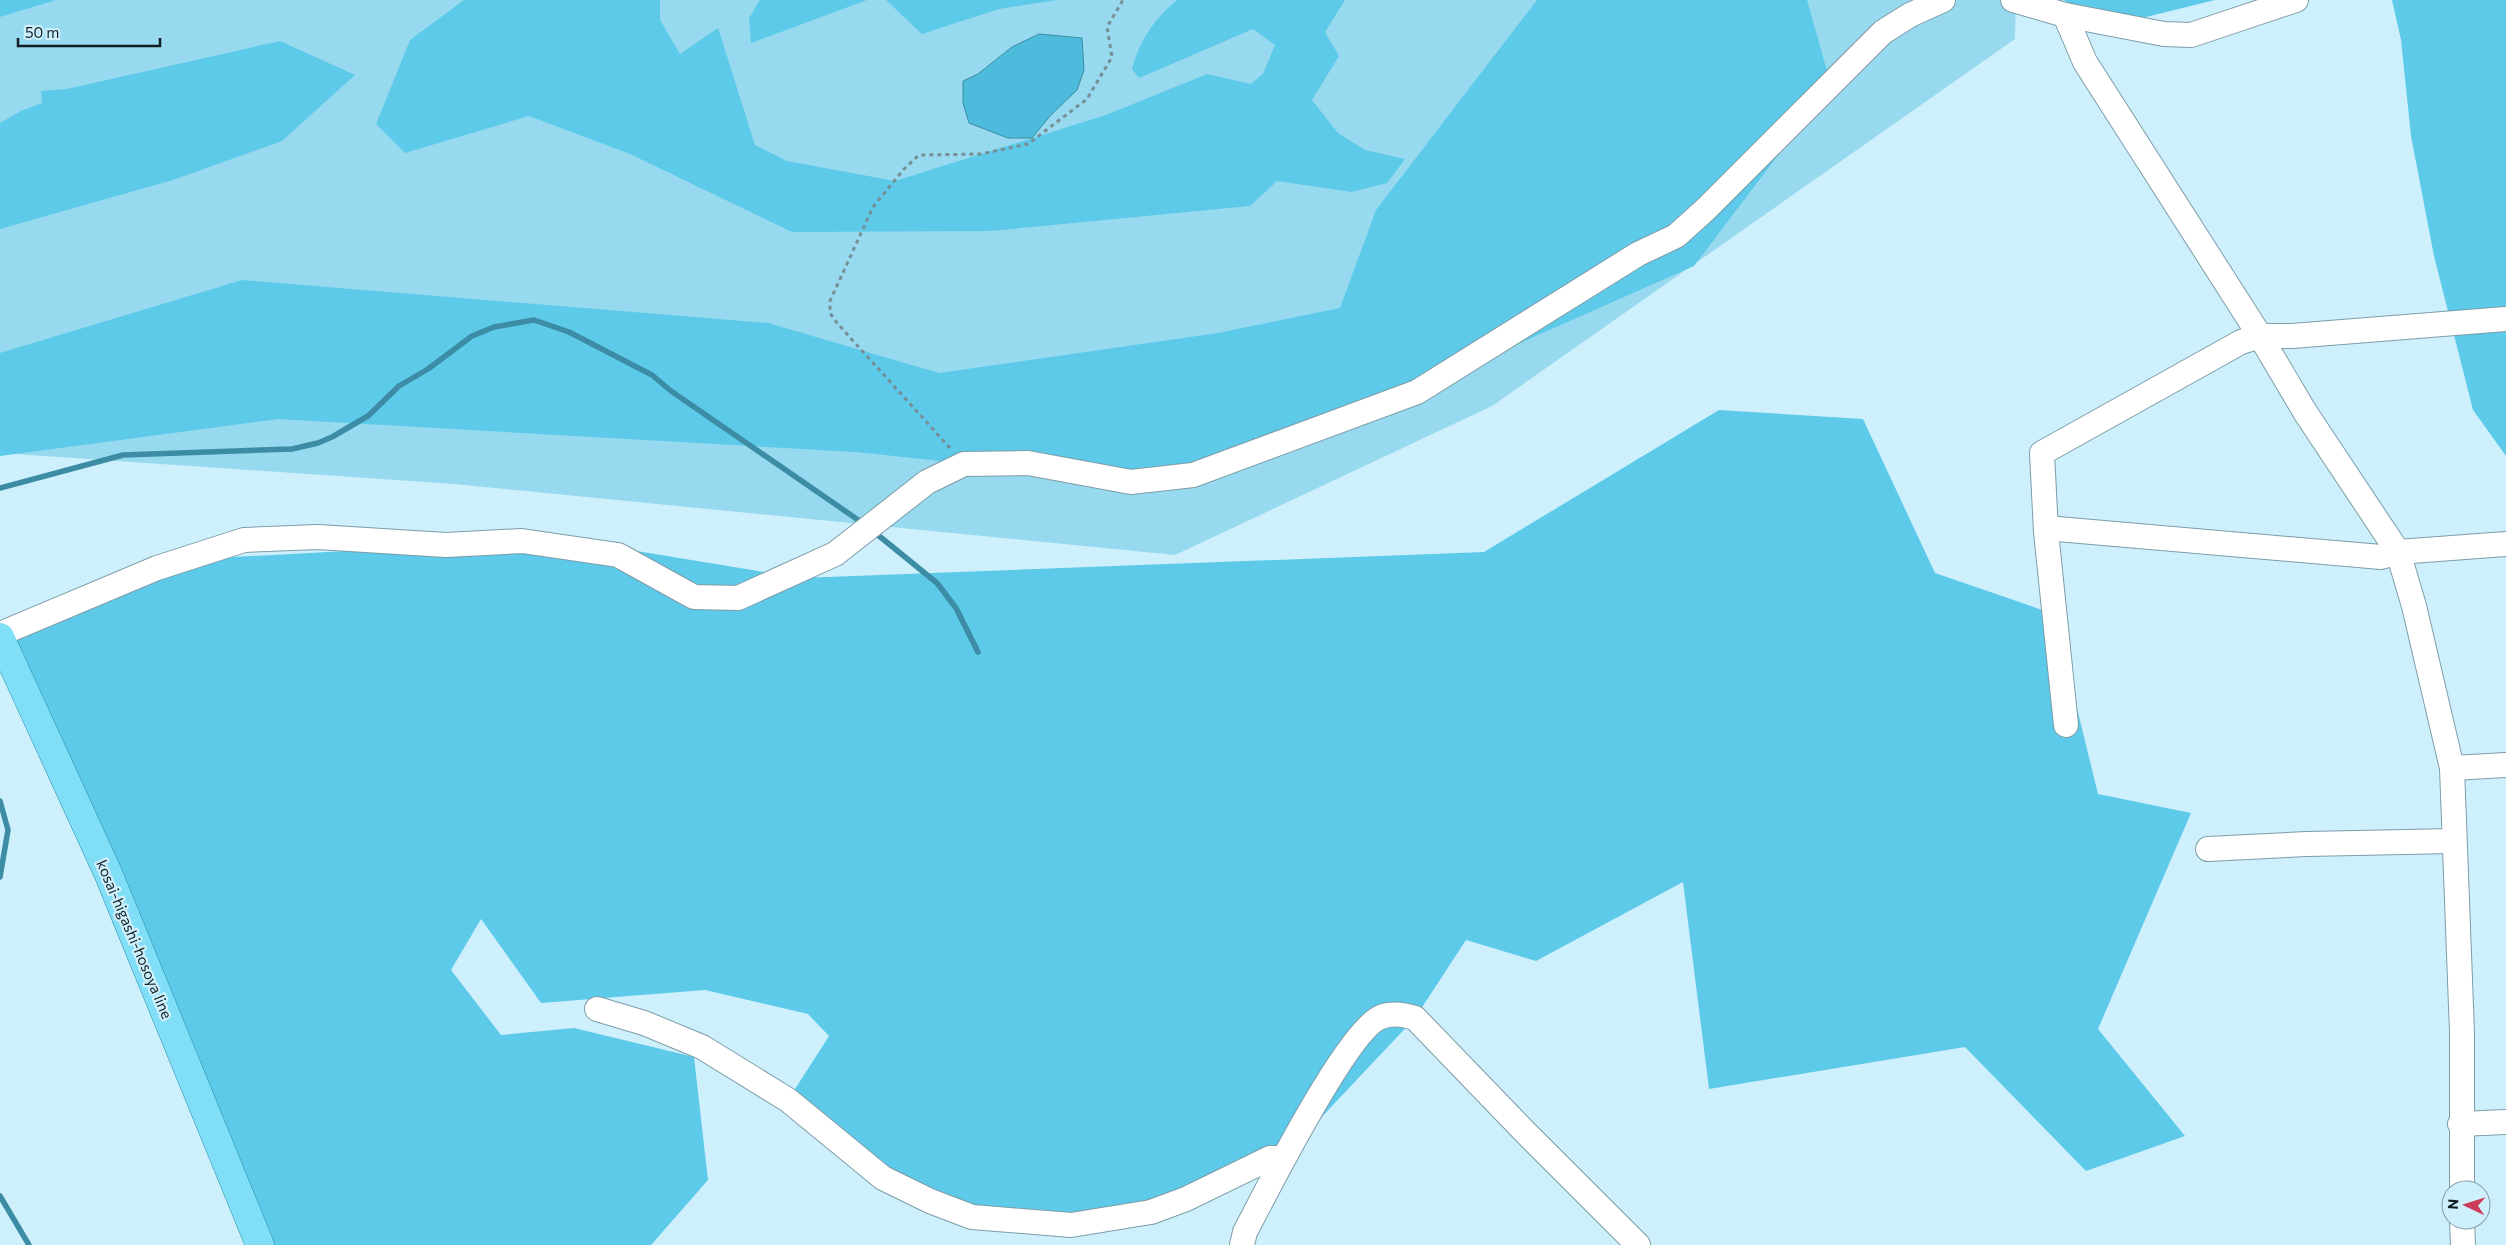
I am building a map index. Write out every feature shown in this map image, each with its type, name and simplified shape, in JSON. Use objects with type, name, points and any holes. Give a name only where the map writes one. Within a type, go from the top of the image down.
[{"type":"main road","name":"kosai-higashi-hosoya line","points":[[0,636],[108,873],[260,1245]]},
{"type":"street","points":[[0,636],[157,568],[244,540],[318,537],[446,545],[522,541],[618,556],[694,597],[738,598],[835,554],[927,482],[964,464],[1028,463],[1132,482],[1193,475],[1417,392],[1638,254],[1676,236],[1768,149],[1883,32],[1910,15],[1943,0]]},
{"type":"street","points":[[2012,0],[2064,15],[2164,34],[2191,35],[2296,0]]},
{"type":"street","points":[[2064,15],[2086,62],[2260,336],[2305,412],[2398,552],[2414,606],[2452,768],[2462,1033],[2460,1124],[2462,1180]]},
{"type":"street","points":[[2066,725],[2046,528],[2042,453],[2204,360],[2242,342],[2260,336],[2292,336],[2506,320]]},
{"type":"street","points":[[2046,528],[2381,557],[2398,552],[2506,544]]},
{"type":"street","points":[[2452,768],[2506,765]]},
{"type":"street","points":[[2208,850],[2307,844],[2454,842]]},
{"type":"street","points":[[597,1009],[644,1023],[702,1047],[788,1100],[883,1178],[930,1201],[972,1216],[1071,1225],[1151,1212],[1186,1199],[1270,1158],[1283,1158]]},
{"type":"street","points":[[1242,1245],[1245,1232],[1283,1158],[1338,1064],[1368,1025],[1381,1017],[1408,1016],[1415,1018],[1638,1245]]},
{"type":"street","points":[[2460,1124],[2506,1122]]},
{"type":"street","points":[[2462,1230],[2463,1245]]},
{"type":"path","points":[[964,464],[837,323],[830,313],[830,301],[873,207],[904,169],[919,155],[981,154],[1028,144],[1087,99],[1112,57],[1107,27],[1124,0]]},
{"type":"shaded area","points":[[0,0],[2016,0],[2015,39],[1492,406],[1175,555],[454,484],[0,453]]},
{"type":"shaded area","points":[[0,0],[56,0],[0,17]]},
{"type":"shaded area","points":[[464,0],[660,0],[660,20],[680,54],[718,28],[755,145],[787,161],[895,181],[1106,115],[1207,74],[1251,84],[1263,74],[1275,45],[1253,29],[1139,78],[1132,69],[1139,49],[1155,22],[1177,0],[1345,0],[1325,32],[1339,56],[1312,100],[1338,133],[1365,150],[1405,159],[1387,183],[1352,192],[1277,181],[1250,206],[991,231],[792,232],[630,154],[529,116],[405,153],[376,124],[410,40]]},
{"type":"shaded area","points":[[760,0],[867,0],[751,43],[749,18]]},
{"type":"shaded area","points":[[886,0],[1057,0],[999,9],[922,34]]},
{"type":"shaded area","points":[[1537,0],[1807,0],[1831,85],[1694,266],[1193,488],[856,452],[278,419],[0,456],[0,353],[242,280],[768,323],[939,373],[1218,333],[1340,308],[1376,210]]},
{"type":"shaded area","points":[[2063,0],[2215,0],[2114,25]]},
{"type":"shaded area","points":[[2392,0],[2506,0],[2506,456],[2473,410],[2434,256],[2411,136],[2401,40]]},
{"type":"shaded area","points":[[1039,34],[1082,38],[1084,70],[1077,90],[1050,116],[1032,138],[1008,138],[969,123],[963,103],[963,81],[978,74],[1012,47]]},
{"type":"shaded area","points":[[280,41],[355,75],[282,141],[173,180],[0,229],[0,123],[21,111],[42,103],[41,91],[67,89]]},
{"type":"shaded area","points":[[1719,410],[1863,419],[1935,573],[2054,614],[2098,794],[2191,813],[2098,1029],[2185,1136],[2086,1171],[1965,1047],[1709,1089],[1683,882],[1536,961],[1466,940],[1415,1018],[1283,1158],[1089,1222],[930,1201],[788,1100],[829,1036],[808,1014],[705,990],[541,1003],[481,919],[451,970],[501,1035],[574,1028],[694,1057],[708,1180],[651,1245],[264,1245],[3,645],[215,558],[564,539],[801,578],[1484,552]]},
{"type":"waterway","points":[[0,488],[123,455],[292,449],[318,443],[368,416],[399,386],[428,369],[472,336],[494,327],[534,320],[569,332],[652,375],[671,391],[864,524]]},
{"type":"waterway","points":[[873,531],[937,583],[956,608],[978,652]]},
{"type":"waterway","points":[[0,801],[8,830],[0,877]]},
{"type":"waterway","points":[[0,1196],[29,1245]]}]
